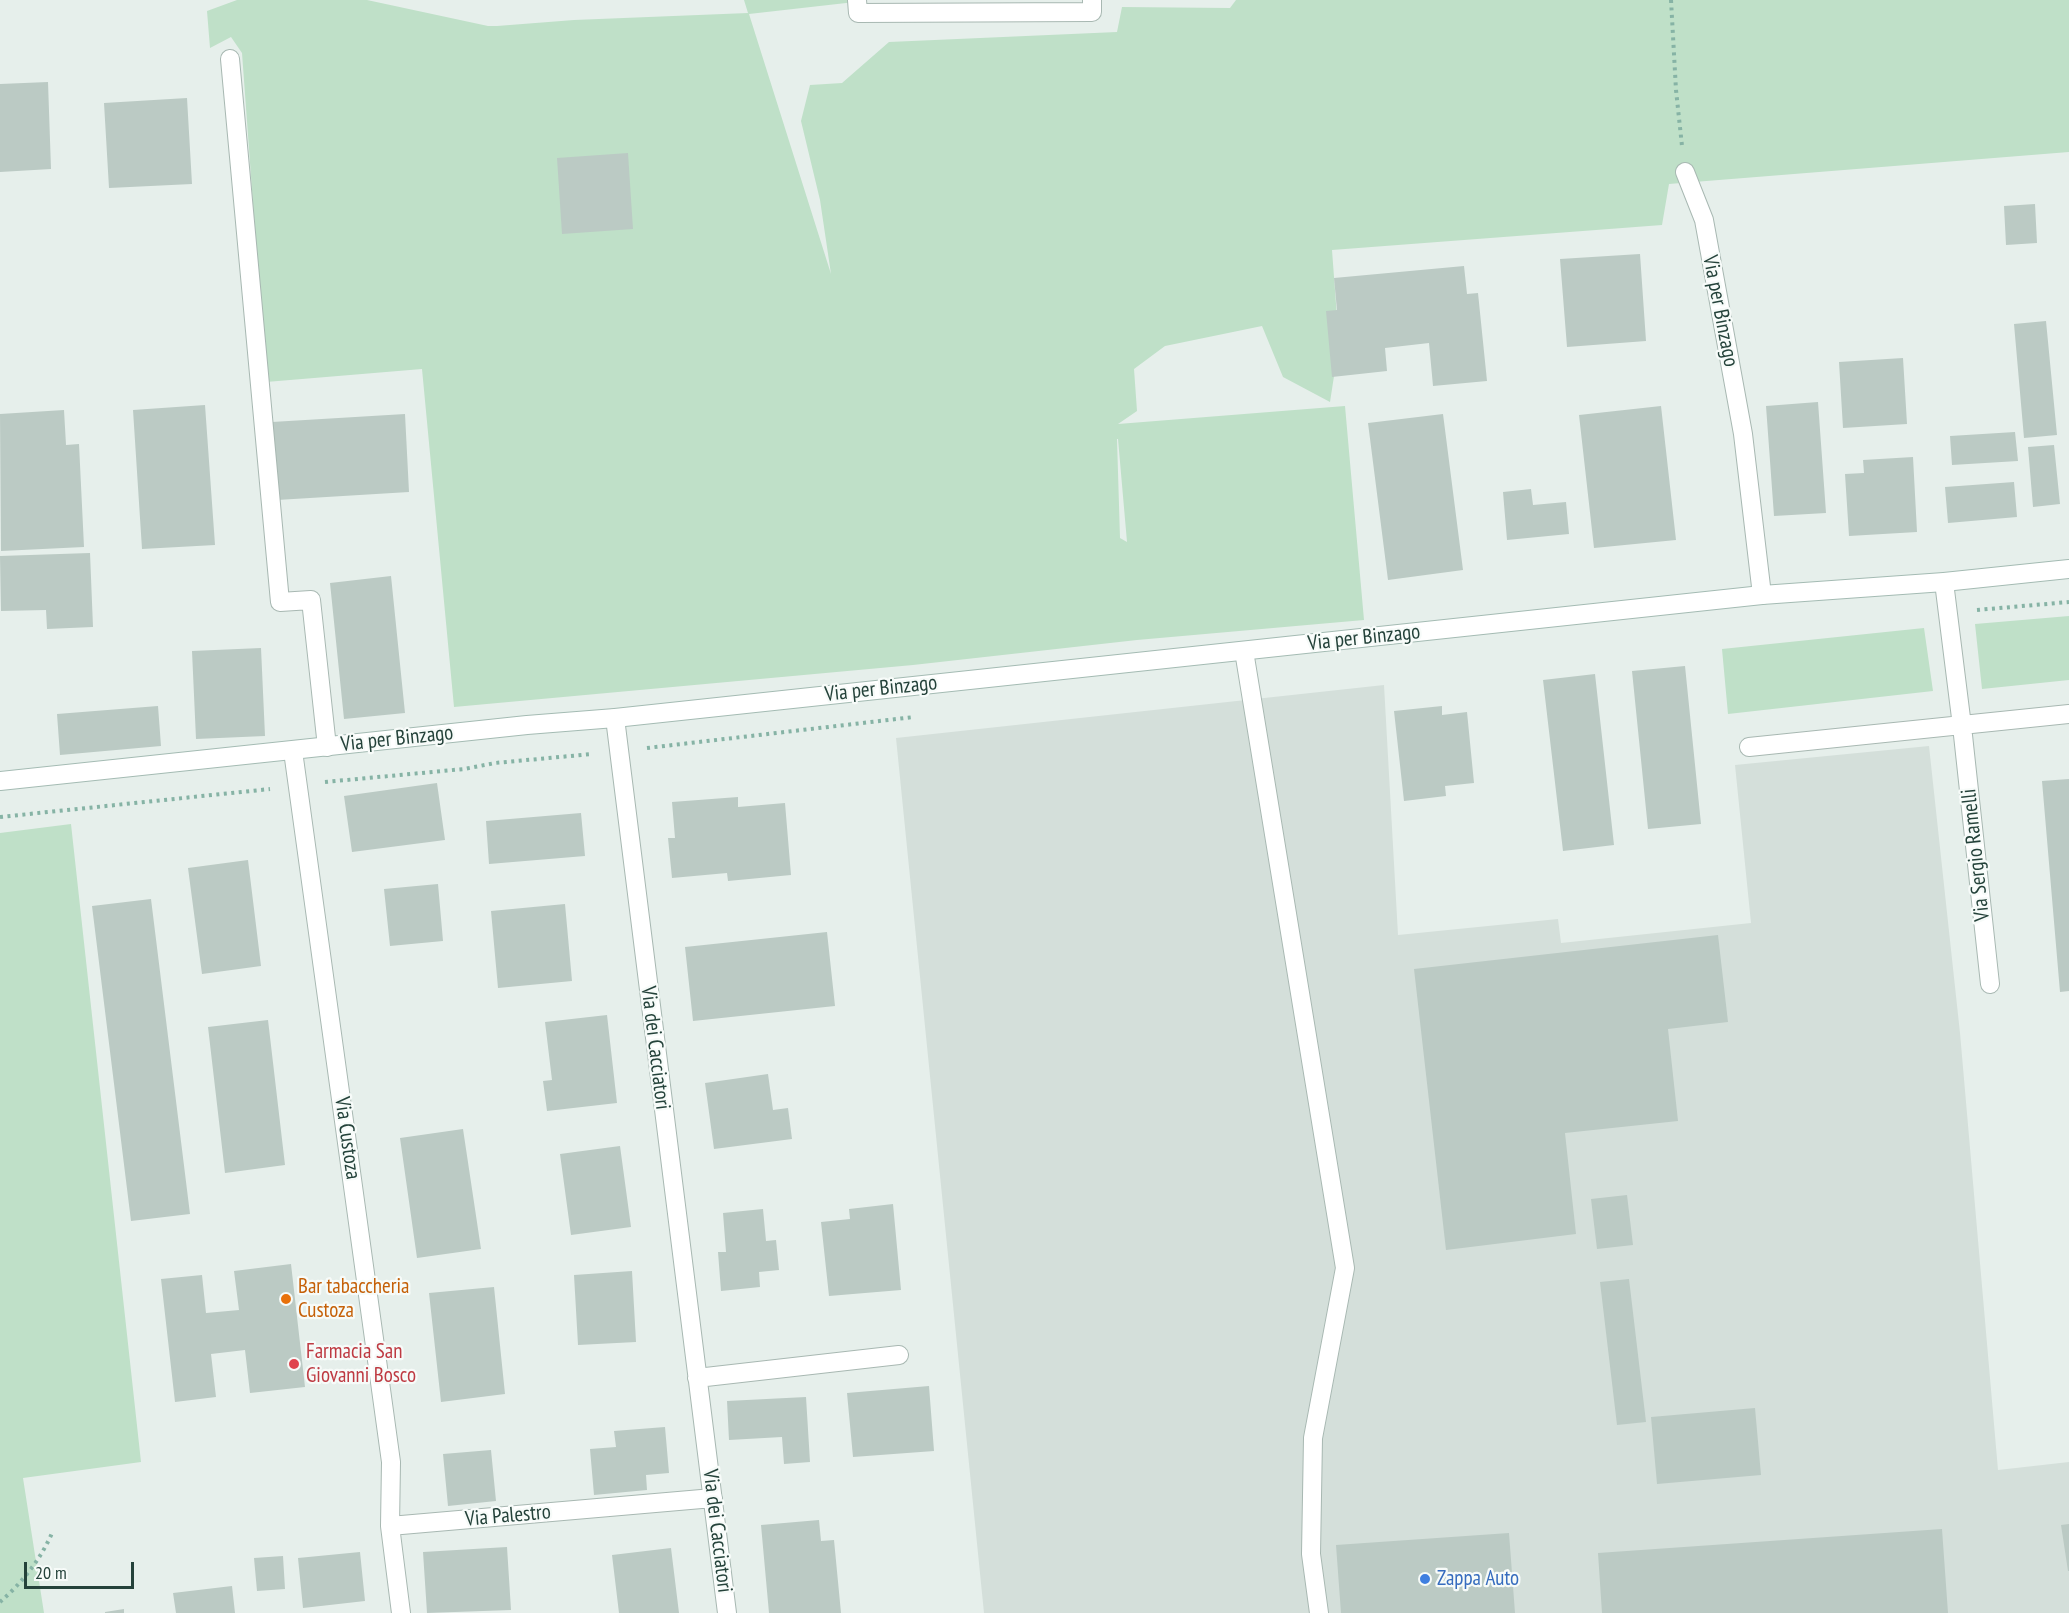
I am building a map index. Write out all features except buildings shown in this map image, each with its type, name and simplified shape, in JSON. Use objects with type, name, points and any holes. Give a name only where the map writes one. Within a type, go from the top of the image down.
[{"type":"street","points":[[858,7],[1092,12],[1092,0]]},
{"type":"street","points":[[230,59],[280,602],[311,600],[327,747]]},
{"type":"street","name":"Via per Binzago","points":[[1685,172],[1704,220],[1743,435],[1762,595]]},
{"type":"street","name":"Via per Binzago","points":[[0,781],[527,725],[615,718],[1762,595],[1944,582],[2069,569]]},
{"type":"street","name":"Via Sergio Ramelli","points":[[1944,582],[1990,984]]},
{"type":"street","points":[[1244,651],[1345,1268],[1313,1438],[1311,1554],[1319,1613]]},
{"type":"street","points":[[1749,747],[2069,714]]},
{"type":"street","name":"Via dei Cacciatori","points":[[615,718],[727,1613]]},
{"type":"street","name":"Via Custoza","points":[[293,751],[392,1462],[390,1526]]},
{"type":"street","points":[[697,1378],[899,1355]]},
{"type":"street","name":"Via Palestro","points":[[390,1526],[713,1498]]},
{"type":"street","points":[[390,1526],[401,1613]]},
{"type":"path","points":[[1671,0],[1676,90],[1685,172]]},
{"type":"path","points":[[1948,611],[2069,602]]},
{"type":"path","points":[[0,1602],[44,1552],[52,1533]]},
{"type":"shaded area","points":[[1384,685],[1398,935],[1558,919],[1561,943],[1751,923],[1735,765],[1929,746],[1960,1033],[1998,1470],[2069,1462],[2069,1613],[984,1613],[896,738]]},
{"type":"green space","points":[[237,0],[367,0],[497,26],[574,20],[748,13],[744,0],[855,0],[855,2],[749,14],[831,274],[820,200],[801,121],[810,85],[842,83],[889,42],[1117,32],[1122,7],[1230,8],[1236,0],[2069,0],[2069,152],[1669,184],[1662,225],[1332,250],[1339,344],[1330,402],[1283,377],[1262,326],[1165,346],[1134,369],[1137,411],[1118,424],[1345,406],[1364,620],[1137,640],[913,665],[454,707],[422,369],[266,382],[242,53],[231,37],[210,48],[207,11]],"holes":[[[1118,439],[1127,542],[1120,538]]]},
{"type":"green space","points":[[2069,616],[2069,680],[1982,689],[1975,624]]},
{"type":"green space","points":[[1924,628],[1933,691],[1728,714],[1722,649]]},
{"type":"green space","points":[[71,824],[141,1462],[23,1478],[44,1613],[0,1613],[0,833]]},
{"type":"place","name":"Bar tabaccheria Custoza","points":[[286,1299]]},
{"type":"place","name":"Farmacia San Giovanni Bosco","points":[[294,1364]]},
{"type":"place","name":"Zappa Auto","points":[[1425,1579]]}]
